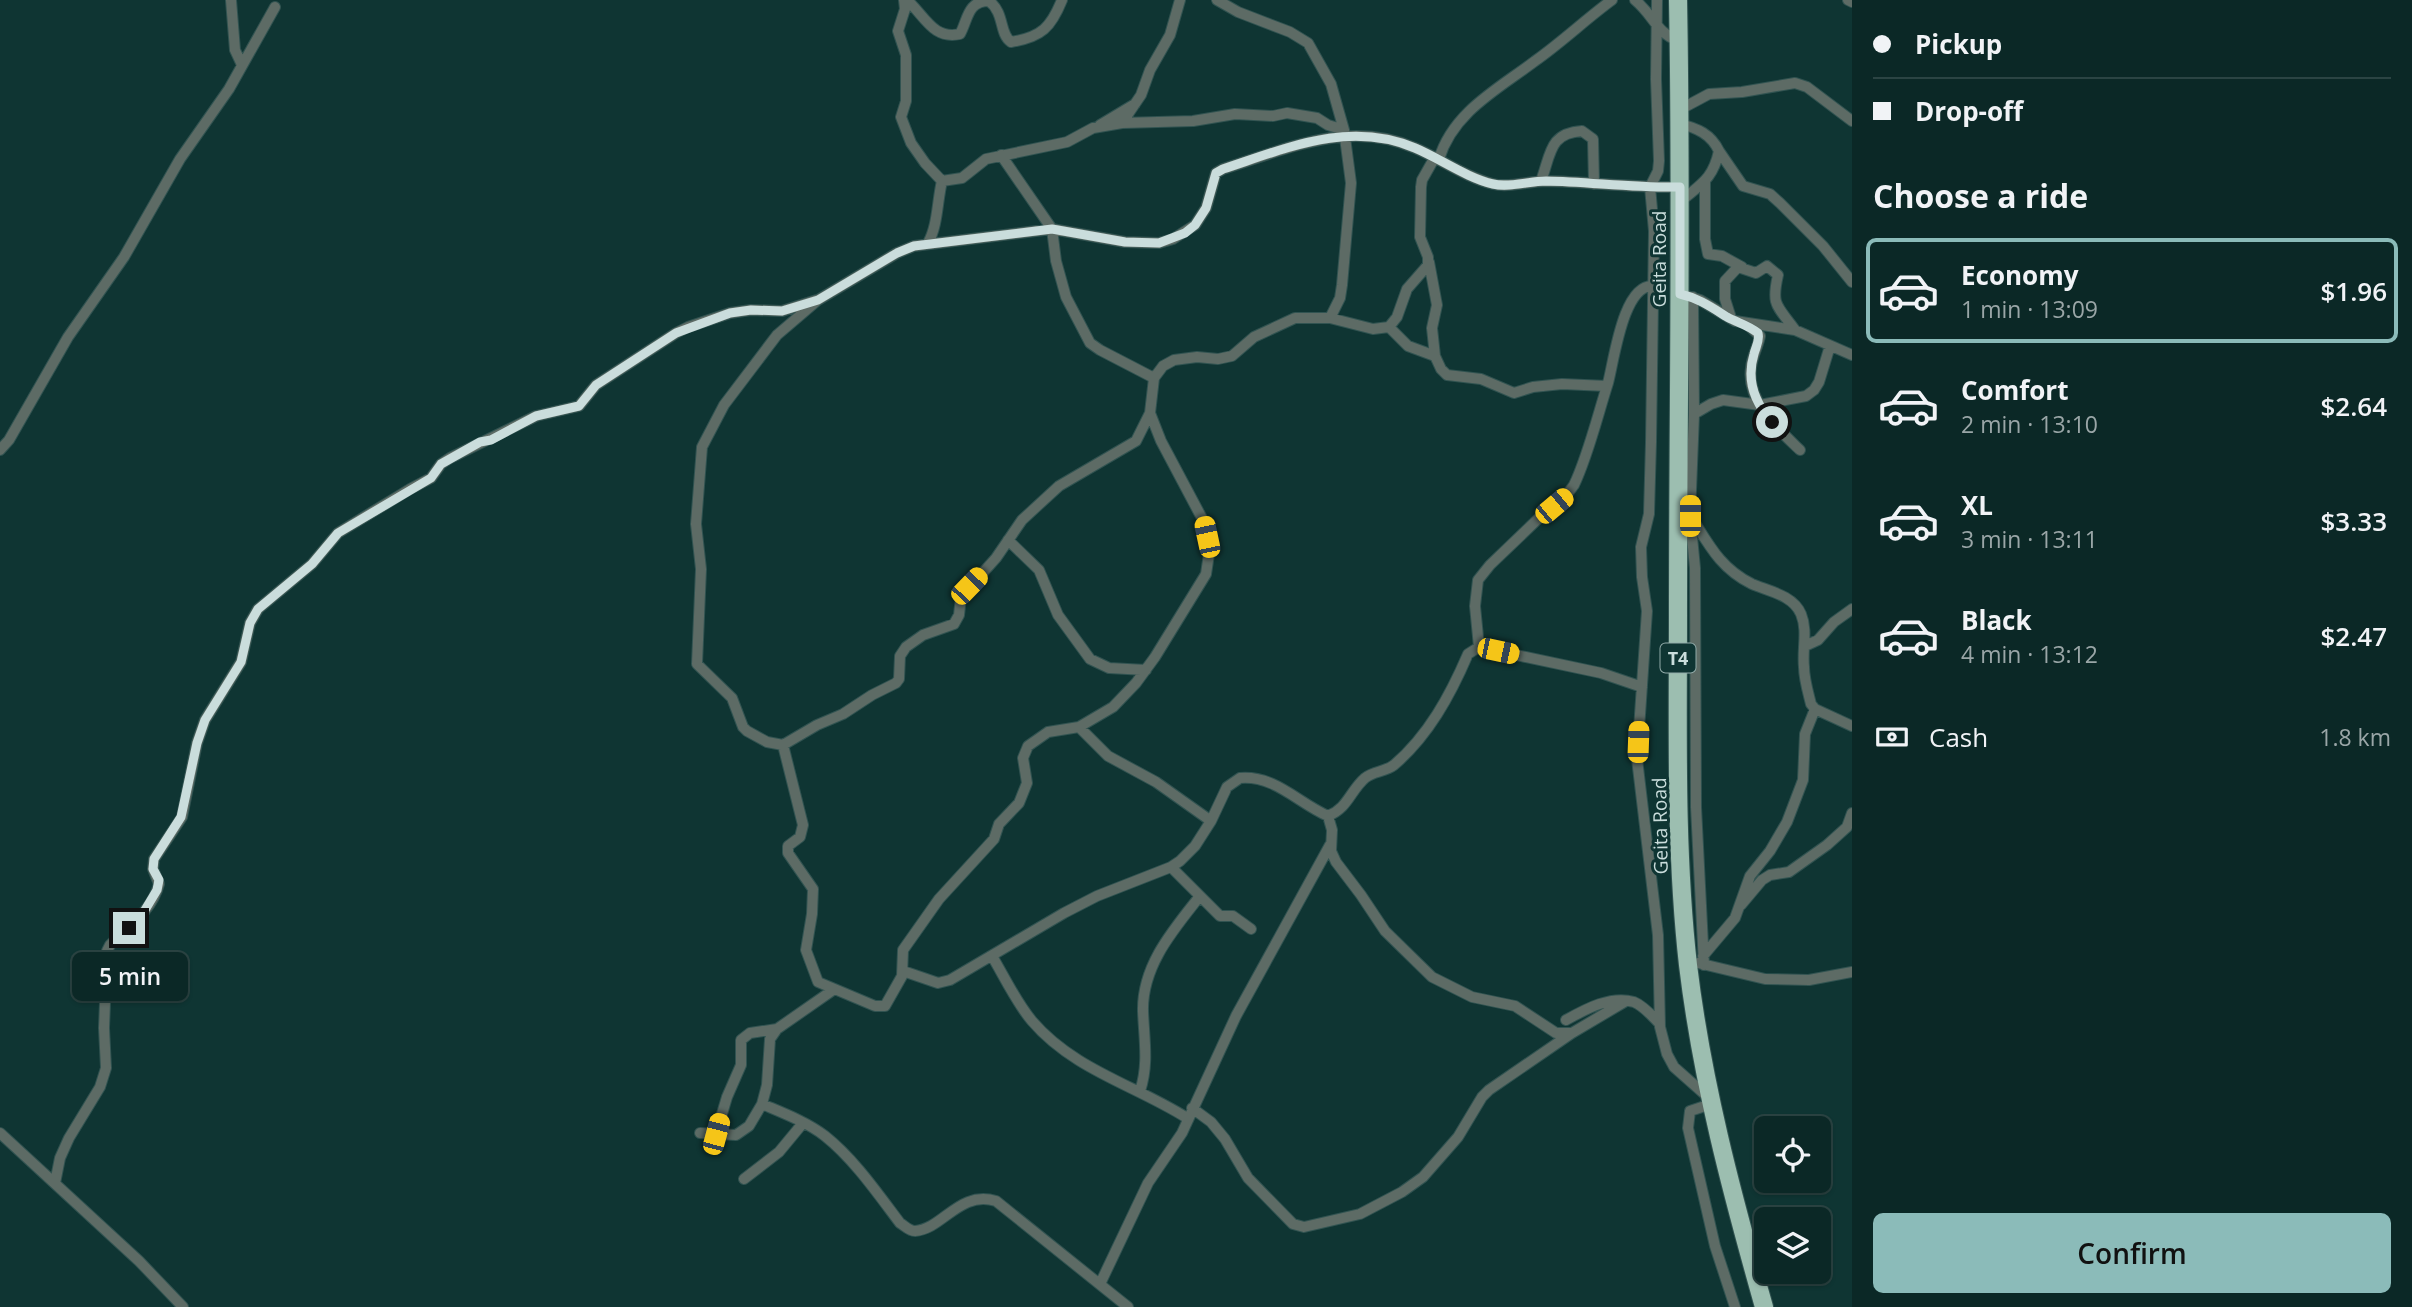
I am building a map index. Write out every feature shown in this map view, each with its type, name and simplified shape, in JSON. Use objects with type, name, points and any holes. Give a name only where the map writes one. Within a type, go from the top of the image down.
[{"type":"highway","name":"Geita Road","points":[[1678,0],[1680,194],[1686,295],[1678,708],[1681,865],[1698,960],[1711,1101],[1726,1172],[1764,1307]]},
{"type":"street","points":[[231,0],[235,50],[242,65]]},
{"type":"street","points":[[906,0],[928,23],[947,36],[960,34],[965,17],[972,7],[989,1],[1000,15],[1004,36],[1011,42],[1045,30],[1055,17],[1062,0]]},
{"type":"street","points":[[906,0],[898,31],[906,55],[906,100],[901,117],[911,143],[925,163],[943,181]]},
{"type":"street","points":[[1122,123],[1135,104],[1150,69],[1170,35],[1180,0]]},
{"type":"street","points":[[1217,0],[1238,12],[1290,32],[1308,43],[1331,84],[1345,133],[1351,183],[1340,298],[1330,318]]},
{"type":"street","points":[[1607,386],[1562,384],[1533,387],[1514,393],[1481,379],[1447,375],[1435,356],[1432,328],[1437,305],[1429,261],[1420,237],[1422,180],[1437,158],[1446,137],[1487,94],[1534,62],[1612,0]]},
{"type":"street","points":[[1635,0],[1651,15],[1657,28],[1678,41]]},
{"type":"street","points":[[1657,0],[1659,161],[1658,171],[1650,187],[1654,219],[1649,514],[1641,547],[1642,577],[1647,601],[1637,759],[1656,913],[1660,1024],[1669,1061],[1711,1101],[1690,1111],[1688,1128],[1715,1246],[1735,1307]]},
{"type":"street","points":[[0,450],[9,440],[68,337],[124,257],[180,159],[229,89],[275,7]]},
{"type":"street","points":[[1852,121],[1807,87],[1795,83],[1742,92],[1709,94],[1679,117],[1703,132],[1715,144],[1743,186],[1770,194],[1780,202],[1823,246],[1852,282]]},
{"type":"street","points":[[943,181],[962,178],[986,159],[1068,142],[1135,104]]},
{"type":"street","points":[[1097,127],[1122,123],[1193,121],[1235,114],[1273,116],[1287,113],[1317,118],[1345,133]]},
{"type":"street","points":[[1541,181],[1557,138],[1565,133],[1582,131],[1593,139],[1594,184]]},
{"type":"street","points":[[1429,261],[1429,265],[1407,289],[1397,317],[1389,327],[1373,329],[1330,318],[1295,318],[1254,337],[1232,356],[1218,359],[1197,356],[1174,360],[1163,366],[1154,378],[1150,413],[1136,440],[1059,486],[1022,520],[996,558],[964,592],[954,624],[923,635],[902,652],[899,679],[896,683],[872,695],[843,715],[817,725],[783,745],[767,743],[743,727],[732,698],[697,664],[701,569],[696,524],[699,464],[710,428],[777,335],[818,300],[897,253],[928,243],[1052,229],[1125,242],[1159,243],[1173,239],[1195,225],[1206,208],[1216,173],[1287,147],[1345,133],[1378,135],[1414,147],[1494,185],[1541,181],[1650,187],[1680,194],[1705,182],[1714,168],[1718,151]]},
{"type":"street","points":[[1002,155],[1052,229],[1056,261],[1066,297],[1090,343],[1100,351],[1154,378]]},
{"type":"street","points":[[928,243],[934,233],[937,200],[943,181]]},
{"type":"street","points":[[1705,182],[1705,239],[1708,254],[1722,256],[1756,273],[1767,266],[1778,274],[1775,299],[1795,330]]},
{"type":"street","points":[[1731,319],[1725,299],[1725,281],[1734,270],[1742,267]]},
{"type":"street","points":[[1479,647],[1475,606],[1478,580],[1490,565],[1574,485],[1580,474],[1607,386],[1619,333],[1630,303],[1643,287],[1653,286]]},
{"type":"street","points":[[1686,295],[1731,319],[1747,324],[1795,330],[1852,355]]},
{"type":"street","points":[[1686,295],[1694,414],[1690,516],[1695,568],[1698,960]]},
{"type":"street","points":[[55,1183],[60,1158],[100,1087],[106,1068],[104,1028],[107,951],[142,915],[157,890],[159,880],[153,869],[154,859],[181,817],[197,743],[205,720],[241,662],[250,623],[262,604],[312,564],[338,533],[431,478],[441,464],[450,458],[536,416],[579,406],[596,385],[676,333],[730,313],[751,310],[782,311],[818,300]]},
{"type":"street","points":[[1747,324],[1760,336],[1750,377],[1751,388],[1765,414],[1800,450]]},
{"type":"street","points":[[1389,327],[1408,346],[1435,356]]},
{"type":"street","points":[[1694,414],[1723,400],[1760,405],[1792,400],[1814,390],[1830,346]]},
{"type":"street","points":[[783,745],[803,825],[800,837],[788,846],[788,853],[809,882],[813,893],[807,956],[818,982],[875,1006],[885,1006],[904,971],[903,950],[951,883],[994,839],[999,824],[1019,803],[1027,783],[1023,758],[1028,746],[1048,732],[1079,727],[1113,707],[1146,670],[1206,574],[1209,554],[1204,522],[1161,441],[1150,413]]},
{"type":"street","points":[[1690,516],[1712,552],[1723,564],[1749,582],[1793,602],[1799,609],[1804,622],[1805,674],[1811,704],[1815,709],[1852,726]]},
{"type":"street","points":[[1008,540],[1039,570],[1059,615],[1090,660],[1109,668],[1146,670]]},
{"type":"street","points":[[1805,646],[1818,639],[1834,622],[1852,610]]},
{"type":"street","points":[[1328,816],[1336,813],[1348,802],[1366,777],[1389,768],[1427,731],[1468,654],[1479,647],[1601,673],[1642,687]]},
{"type":"street","points":[[1698,960],[1730,926],[1741,905],[1750,876],[1783,831],[1801,787],[1805,734],[1815,709]]},
{"type":"street","points":[[1079,727],[1108,756],[1156,782],[1211,821]]},
{"type":"street","points":[[904,971],[938,983],[950,980],[1097,896],[1171,867],[1195,846],[1211,821],[1227,787],[1240,778],[1249,777],[1285,789],[1328,816],[1332,830],[1330,845],[1236,1016],[1174,1146],[1148,1183],[1100,1284]]},
{"type":"street","points":[[1741,905],[1770,875],[1789,872],[1828,845],[1847,827],[1852,813]]},
{"type":"street","points":[[1330,845],[1336,862],[1385,931],[1423,970],[1445,985],[1472,997],[1521,1009],[1553,1032],[1572,1032]]},
{"type":"street","points":[[1171,867],[1220,916],[1233,916],[1251,929]]},
{"type":"street","points":[[1140,1091],[1147,1067],[1143,1012],[1150,975],[1161,946],[1200,896]]},
{"type":"street","points":[[992,956],[1019,1003],[1050,1040],[1102,1075],[1140,1091],[1187,1118]]},
{"type":"street","points":[[1698,960],[1765,979],[1809,980],[1852,972]]},
{"type":"street","points":[[699,1133],[736,1135],[743,1132],[762,1104],[767,1085],[770,1039],[777,1030],[833,990]]},
{"type":"street","points":[[1566,1020],[1604,1003],[1626,1001],[1640,1006],[1660,1024]]},
{"type":"street","points":[[1192,1108],[1211,1122],[1225,1139],[1248,1178],[1293,1224],[1304,1227],[1360,1214],[1402,1192],[1423,1177],[1458,1137],[1489,1090],[1572,1032],[1626,1001]]},
{"type":"street","points":[[716,1134],[727,1097],[741,1065],[741,1040],[750,1033],[777,1030]]},
{"type":"street","points":[[762,1104],[826,1137],[909,1230],[920,1229],[964,1203],[983,1198],[996,1200],[1128,1307]]},
{"type":"street","points":[[744,1179],[779,1152],[803,1123]]},
{"type":"street","points":[[0,1133],[139,1261],[183,1307]]},
{"type":"route","points":[[129,928],[142,915],[158,888],[159,880],[153,869],[154,859],[181,817],[197,743],[205,720],[241,662],[250,623],[262,604],[312,564],[338,533],[410,489],[423,484],[441,464],[464,450],[491,440],[536,416],[579,406],[602,380],[688,327],[730,313],[751,310],[782,311],[818,300],[897,253],[914,246],[1052,229],[1125,242],[1159,243],[1185,233],[1195,225],[1206,208],[1216,173],[1287,147],[1345,136],[1378,135],[1392,139],[1494,185],[1562,181],[1634,187],[1680,187],[1680,294],[1700,300],[1735,321],[1747,324],[1758,333],[1760,340],[1751,367],[1751,388],[1772,422]]}]
